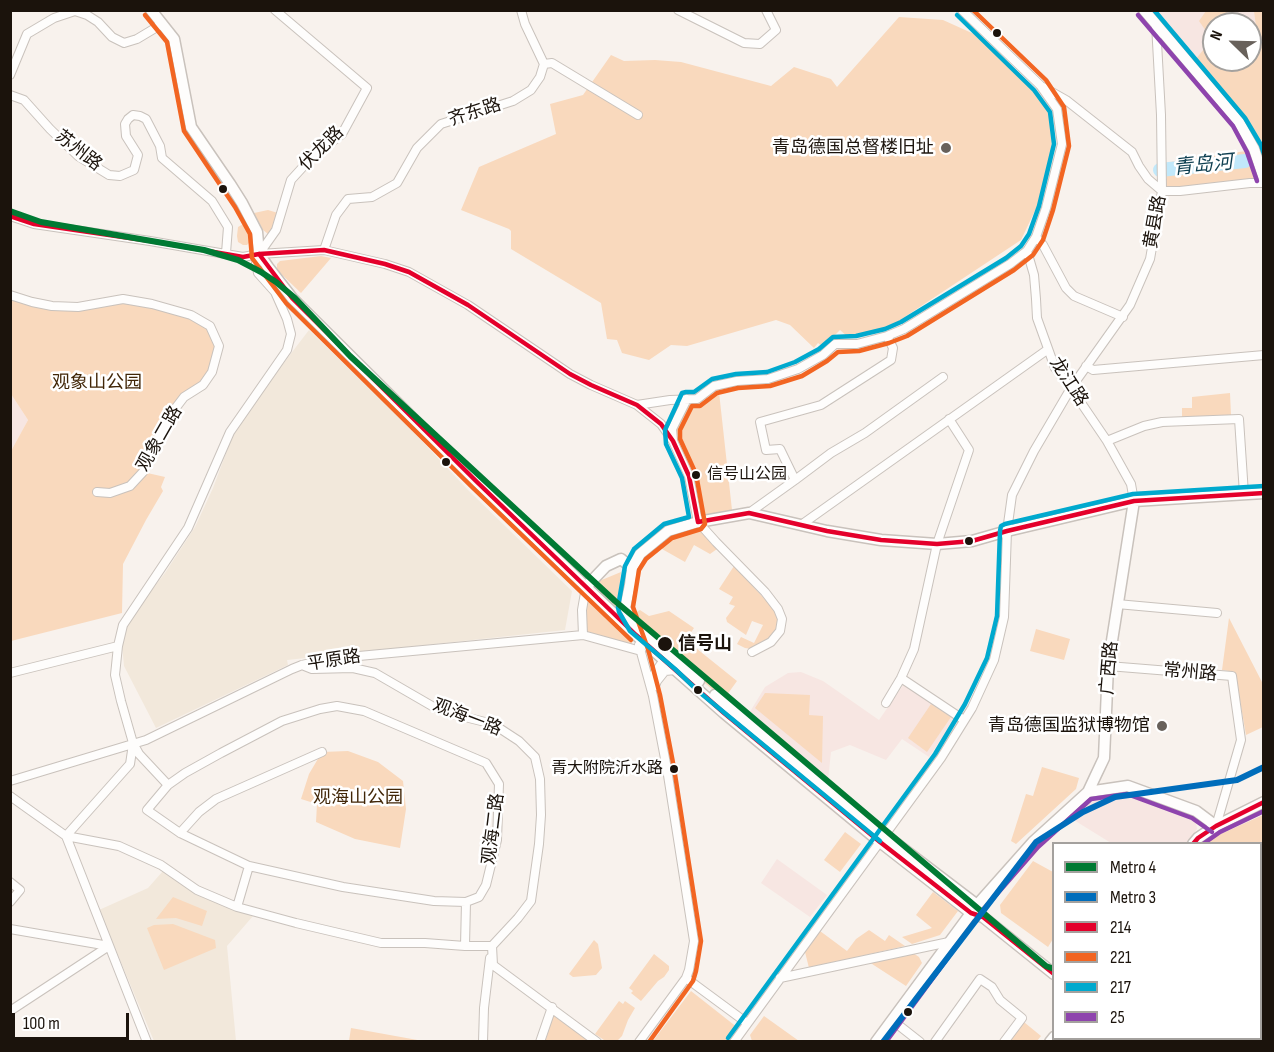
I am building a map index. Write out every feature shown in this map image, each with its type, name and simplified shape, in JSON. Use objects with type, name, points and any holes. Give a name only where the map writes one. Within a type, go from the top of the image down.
[{"type":"main road","points":[[151,10],[174,39],[191,127],[242,203],[257,232],[259,254],[292,298],[636,635],[703,686],[882,838],[1052,973]]},
{"type":"main road","points":[[1144,10],[1239,122],[1254,150],[1263,178]]},
{"type":"main road","points":[[674,665],[635,625],[625,608],[632,568],[640,554],[668,531],[698,522],[749,513],[827,531],[881,540],[937,544],[972,541],[1134,501],[1263,492]]},
{"type":"main road","name":"广西路","points":[[876,1041],[974,909],[1033,842],[1088,792],[1104,758],[1108,666],[1134,501]]},
{"type":"main road","points":[[586,587],[606,566],[640,554]]},
{"type":"main road","points":[[621,559],[632,568]]},
{"type":"main road","points":[[610,610],[614,613],[625,608]]},
{"type":"main road","points":[[1088,792],[1128,786],[1196,812],[1216,826]]},
{"type":"main road","points":[[1194,842],[1216,826],[1263,802]]},
{"type":"street","name":"伏龙路","points":[[259,254],[276,230],[291,180],[312,157],[342,134],[367,88],[275,10]]},
{"type":"street","points":[[521,10],[525,24],[544,64],[552,63],[638,115]]},
{"type":"street","points":[[678,10],[744,43],[760,44],[776,30],[766,10]]},
{"type":"street","points":[[637,405],[697,399],[714,386],[737,381],[768,379],[798,369],[823,355],[835,344],[857,344],[887,336],[904,329],[1010,264],[1027,251],[1036,237],[1046,208],[1062,144],[1057,109],[1040,85],[962,10]]},
{"type":"street","points":[[10,75],[27,34],[54,18],[75,11],[87,15],[98,22],[112,37],[124,43],[137,39],[162,24]]},
{"type":"street","name":"黄县路","points":[[734,1041],[941,758],[972,708],[994,660],[1004,617],[1007,531],[1012,495],[1034,451],[1071,388],[1123,317],[1150,259],[1162,190],[1156,24]]},
{"type":"street","name":"齐东路","points":[[324,250],[336,215],[348,199],[372,197],[397,183],[417,148],[441,124],[513,100],[531,90],[540,77],[544,64]]},
{"type":"street","points":[[1040,85],[1066,100],[1132,152],[1145,174],[1162,190],[1180,191],[1250,183],[1263,178]]},
{"type":"street","name":"苏州路","points":[[10,95],[24,100],[78,156],[109,175],[120,176],[134,170],[138,155],[126,136],[125,124],[133,115],[146,119],[160,146],[162,158],[212,201],[228,227],[226,254]]},
{"type":"street","points":[[10,216],[34,224],[243,257],[324,250],[385,264],[421,278],[468,305],[570,374],[637,405],[661,424],[673,441],[689,476],[698,522],[765,592],[778,609],[782,619],[780,631],[771,642],[752,652]]},
{"type":"street","points":[[1036,237],[1043,244],[1066,288],[1074,296],[1123,317]]},
{"type":"street","name":"龙江路","points":[[1027,251],[1034,275],[1036,318],[1047,350],[1055,368],[1107,441],[1131,484],[1134,501]]},
{"type":"street","points":[[168,785],[139,754],[133,743],[115,675],[118,646],[123,625],[188,528],[230,432],[286,350],[291,333],[275,292],[258,273],[255,263],[259,254]]},
{"type":"street","name":"观象二路","points":[[10,295],[52,306],[78,307],[123,299],[152,304],[191,315],[210,326],[219,346],[212,372],[203,385],[184,397],[168,418],[143,472],[130,486],[110,493],[97,492]]},
{"type":"street","points":[[795,480],[780,449],[766,450],[760,422],[821,405],[891,360],[893,348],[887,336]]},
{"type":"street","points":[[801,525],[1047,350]]},
{"type":"street","points":[[1086,366],[1093,370],[1263,355]]},
{"type":"street","points":[[749,513],[831,453],[865,433],[943,377]]},
{"type":"street","points":[[673,441],[672,429],[687,399]]},
{"type":"street","points":[[886,703],[901,678],[914,649],[937,544],[969,450],[949,419]]},
{"type":"street","points":[[1107,441],[1144,426],[1162,422],[1239,419],[1244,494]]},
{"type":"street","points":[[583,635],[582,610],[586,587]]},
{"type":"street","points":[[1117,604],[1217,613]]},
{"type":"street","points":[[625,608],[636,635],[653,696],[694,941],[686,978],[639,1041]]},
{"type":"street","name":"平原路","points":[[10,781],[146,740],[302,665],[327,659],[583,635],[641,651]]},
{"type":"street","points":[[10,673],[118,646]]},
{"type":"street","points":[[653,696],[654,674],[661,664],[674,665]]},
{"type":"street","name":"观海一路","points":[[302,665],[312,669],[353,668],[375,673],[432,706],[493,724],[519,741],[535,757],[540,779],[541,815],[531,901],[492,946]]},
{"type":"street","name":"常州路","points":[[1108,666],[1232,676],[1240,740],[1216,826]]},
{"type":"street","points":[[901,678],[964,720]]},
{"type":"street","name":"观海二路","points":[[337,706],[364,711],[486,763],[499,784],[497,840],[486,885],[479,897],[466,902],[392,896],[249,866],[180,833],[147,810],[168,785],[185,772],[282,721],[337,706]]},
{"type":"street","points":[[66,836],[130,764],[133,743]]},
{"type":"street","points":[[180,833],[199,812],[216,799],[322,752]]},
{"type":"street","points":[[10,796],[66,836],[119,846],[161,865],[197,890],[237,907],[381,943],[492,946]]},
{"type":"street","points":[[66,836],[147,1041]]},
{"type":"street","points":[[237,907],[249,866]]},
{"type":"street","points":[[10,882],[20,890],[10,902]]},
{"type":"street","points":[[465,946],[466,902]]},
{"type":"street","points":[[10,929],[109,946]]},
{"type":"street","points":[[780,978],[950,942]]},
{"type":"street","points":[[10,1011],[109,946]]},
{"type":"street","points":[[492,946],[493,965],[597,1041]]},
{"type":"street","points":[[483,1041],[484,1008],[492,946]]},
{"type":"street","points":[[686,978],[747,1023]]},
{"type":"street","points":[[935,1041],[980,979],[992,987],[1000,1000],[1022,1018],[1005,1041]]},
{"type":"street","points":[[540,1041],[552,1007]]},
{"type":"street","points":[[892,1020],[920,1041]]},
{"type":"shaded area","points":[[1155,11],[1263,11],[1263,153],[1250,126],[1205,72],[1262,72],[1262,12],[1202,12],[1202,68]]},
{"type":"shaded area","points":[[309,330],[572,591],[565,630],[287,660],[288,665],[156,728],[124,666],[122,644],[124,632],[129,619],[165,573],[195,527],[213,488],[237,424]]},
{"type":"shaded area","points":[[11,394],[28,420],[11,451]]},
{"type":"shaded area","points":[[801,672],[823,681],[879,720],[906,681],[958,715],[929,757],[902,739],[886,760],[850,745],[831,752],[828,780],[748,715],[765,687],[788,673]]},
{"type":"shaded area","points":[[1120,793],[1134,793],[1195,816],[1197,829],[1188,842],[1109,842],[1069,817],[1088,801]]},
{"type":"shaded area","points":[[777,859],[827,895],[810,917],[761,883]]},
{"type":"shaded area","points":[[163,871],[196,894],[253,916],[227,946],[236,1041],[154,1041],[99,910],[148,888]]},
{"type":"green space","points":[[1263,11],[1263,153],[1250,126],[1206,72],[1262,72],[1262,12],[1254,12]]},
{"type":"green space","points":[[899,17],[943,20],[974,34],[1041,98],[1053,119],[1051,157],[1041,198],[1021,240],[885,330],[849,338],[840,330],[823,347],[818,343],[814,348],[790,325],[776,320],[687,346],[671,345],[649,360],[622,353],[617,340],[607,339],[601,303],[511,249],[509,229],[461,210],[479,167],[556,134],[550,104],[583,95],[611,55],[624,61],[681,62],[771,86],[794,67],[831,79],[837,87]]},
{"type":"green space","points":[[1202,51],[1202,68],[1195,60]]},
{"type":"green space","points":[[1246,151],[1256,178],[1164,189],[1170,162]]},
{"type":"green space","points":[[268,210],[278,213],[271,233],[268,234],[263,230],[254,213]]},
{"type":"green space","points":[[245,223],[251,241],[243,245],[238,242],[237,236],[238,227]]},
{"type":"green space","points":[[321,256],[331,258],[301,293],[277,270],[277,264],[280,261]]},
{"type":"green space","name":"观象山公园","points":[[11,295],[52,306],[123,299],[152,304],[210,326],[219,346],[212,372],[168,418],[143,472],[165,477],[161,487],[163,491],[123,564],[122,613],[11,641],[11,451],[28,420],[11,394]]},
{"type":"green space","points":[[719,392],[732,510],[703,515],[686,447],[675,431],[686,405],[699,405]]},
{"type":"green space","points":[[1230,393],[1231,415],[1182,417],[1182,408],[1192,408],[1192,397]]},
{"type":"green space","points":[[697,528],[717,549],[710,554],[694,545],[685,562],[662,549],[663,541]]},
{"type":"green space","points":[[734,566],[773,608],[777,617],[777,629],[769,640],[752,649],[737,644],[741,637],[754,643],[763,625],[752,621],[746,635],[727,622],[726,618],[735,606],[729,604],[733,597],[719,589]]},
{"type":"green space","points":[[621,572],[617,608],[592,584]]},
{"type":"green space","points":[[588,592],[632,634],[632,645],[586,633],[585,611]]},
{"type":"green space","points":[[640,610],[649,616],[669,611],[694,628],[686,640],[737,681],[724,699],[641,630],[633,614]]},
{"type":"green space","points":[[1229,618],[1263,684],[1263,727],[1246,735],[1235,672],[1222,670]]},
{"type":"green space","points":[[1036,629],[1070,639],[1064,660],[1030,651]]},
{"type":"green space","points":[[765,693],[810,695],[809,715],[823,716],[822,763],[755,708]]},
{"type":"green space","points":[[931,704],[951,717],[927,752],[908,738]]},
{"type":"green space","name":"观海山公园","points":[[348,751],[378,762],[403,781],[406,809],[400,848],[355,839],[316,822],[317,804],[301,799],[309,774],[322,752]]},
{"type":"green space","points":[[1042,767],[1079,778],[1076,789],[1016,844],[1011,841],[1026,794],[1033,796]]},
{"type":"green space","points":[[1263,815],[1263,1035],[1262,842],[1206,842]]},
{"type":"green space","points":[[845,832],[861,844],[840,872],[824,860]]},
{"type":"green space","points":[[1033,861],[1052,871],[1052,941],[1048,947],[1001,913],[1000,905]]},
{"type":"green space","points":[[933,892],[958,911],[940,935],[912,944],[902,937],[932,928],[916,915]]},
{"type":"green space","points":[[173,897],[207,911],[202,926],[176,918],[156,919]]},
{"type":"green space","points":[[173,924],[215,940],[216,948],[164,970],[147,928],[154,925]]},
{"type":"green space","points":[[869,930],[885,941],[889,935],[905,946],[809,968],[805,952],[820,931],[847,951],[856,939]]},
{"type":"green space","points":[[594,940],[598,944],[602,968],[596,975],[573,977],[569,974]]},
{"type":"green space","points":[[913,953],[922,963],[906,986],[869,962]]},
{"type":"green space","points":[[654,954],[669,966],[669,970],[641,1001],[631,993],[633,991],[629,988]]},
{"type":"green space","points":[[691,991],[738,1028],[728,1041],[653,1041]]},
{"type":"green space","points":[[619,1001],[623,1004],[625,1001],[635,1008],[622,1036],[617,1041],[604,1040],[595,1034]]},
{"type":"green space","points":[[554,1013],[590,1042],[545,1042]]},
{"type":"green space","points":[[764,1016],[799,1041],[752,1041],[750,1035]]},
{"type":"green space","points":[[1019,1018],[1041,1036],[1037,1041],[1000,1042]]},
{"type":"green space","points":[[351,1028],[423,1041],[349,1041]]},
{"type":"water","points":[[1263,1035],[1263,1041],[1083,1041],[1262,1040]]},
{"type":"waterway","name":"青岛河","points":[[1160,170],[1245,161]]},
{"type":"metro line","name":"4","points":[[10,211],[41,222],[204,250],[238,260],[276,282],[295,298],[350,356],[615,601],[1046,966],[1052,968]]},
{"type":"metro line","name":"3","points":[[883,1042],[1036,842],[1083,812],[1115,797],[1237,780],[1264,767]]},
{"type":"transit line","name":"221","points":[[649,1042],[693,981],[701,941],[674,768],[660,695],[648,649],[633,607],[639,570],[646,559],[672,538],[701,529],[705,524],[696,474],[680,439],[680,430],[692,406],[700,406],[717,393],[738,388],[770,386],[802,376],[838,352],[859,351],[907,336],[1014,270],[1033,255],[1043,240],[1053,210],[1069,146],[1064,107],[1046,80],[973,10]]},
{"type":"transit line","name":"217","points":[[1154,10],[1245,118],[1264,154]]},
{"type":"transit line","name":"221","points":[[145,15],[167,42],[184,131],[235,207],[250,234],[252,258],[286,303],[631,640]]},
{"type":"transit line","name":"217","points":[[880,841],[698,691],[630,631],[618,607],[625,566],[634,549],[664,524],[689,517],[682,478],[666,444],[665,430],[682,393],[694,392],[712,379],[736,374],[767,372],[795,362],[819,349],[833,337],[856,336],[885,329],[901,322],[1006,258],[1021,246],[1029,234],[1039,206],[1054,144],[1050,112],[1034,90],[957,15]]},
{"type":"transit line","name":"25","points":[[1138,15],[1233,126],[1247,152],[1257,181]]},
{"type":"transit line","name":"214","points":[[10,216],[34,224],[243,257],[324,250],[409,272],[468,305],[570,374],[637,405],[661,424],[673,441],[689,476],[698,522],[749,513],[827,531],[881,540],[937,544],[972,541],[1134,501],[1264,493]]},
{"type":"transit line","name":"214","points":[[259,254],[292,298],[477,482],[636,635],[724,713],[880,842],[971,913],[983,917],[1052,972]]},
{"type":"transit line","name":"217","points":[[728,1038],[935,754],[965,704],[987,658],[997,616],[1001,526],[1133,494],[1264,486]]},
{"type":"transit line","name":"25","points":[[886,1042],[983,910],[1038,847],[1091,799],[1127,794],[1192,818],[1212,832]]},
{"type":"transit line","name":"214","points":[[1195,842],[1216,826],[1264,802]]},
{"type":"transit line","name":"25","points":[[1206,842],[1220,832],[1264,811]]},
{"type":"place","name":"青岛德国总督楼旧址","points":[[946,148]]},
{"type":"place","name":"信号山公园","points":[[696,475]]},
{"type":"place","name":"信号山","points":[[665,644]]},
{"type":"place","name":"青岛德国监狱博物馆","points":[[1162,726]]},
{"type":"place","name":"青大附院沂水路","points":[[674,769]]}]
